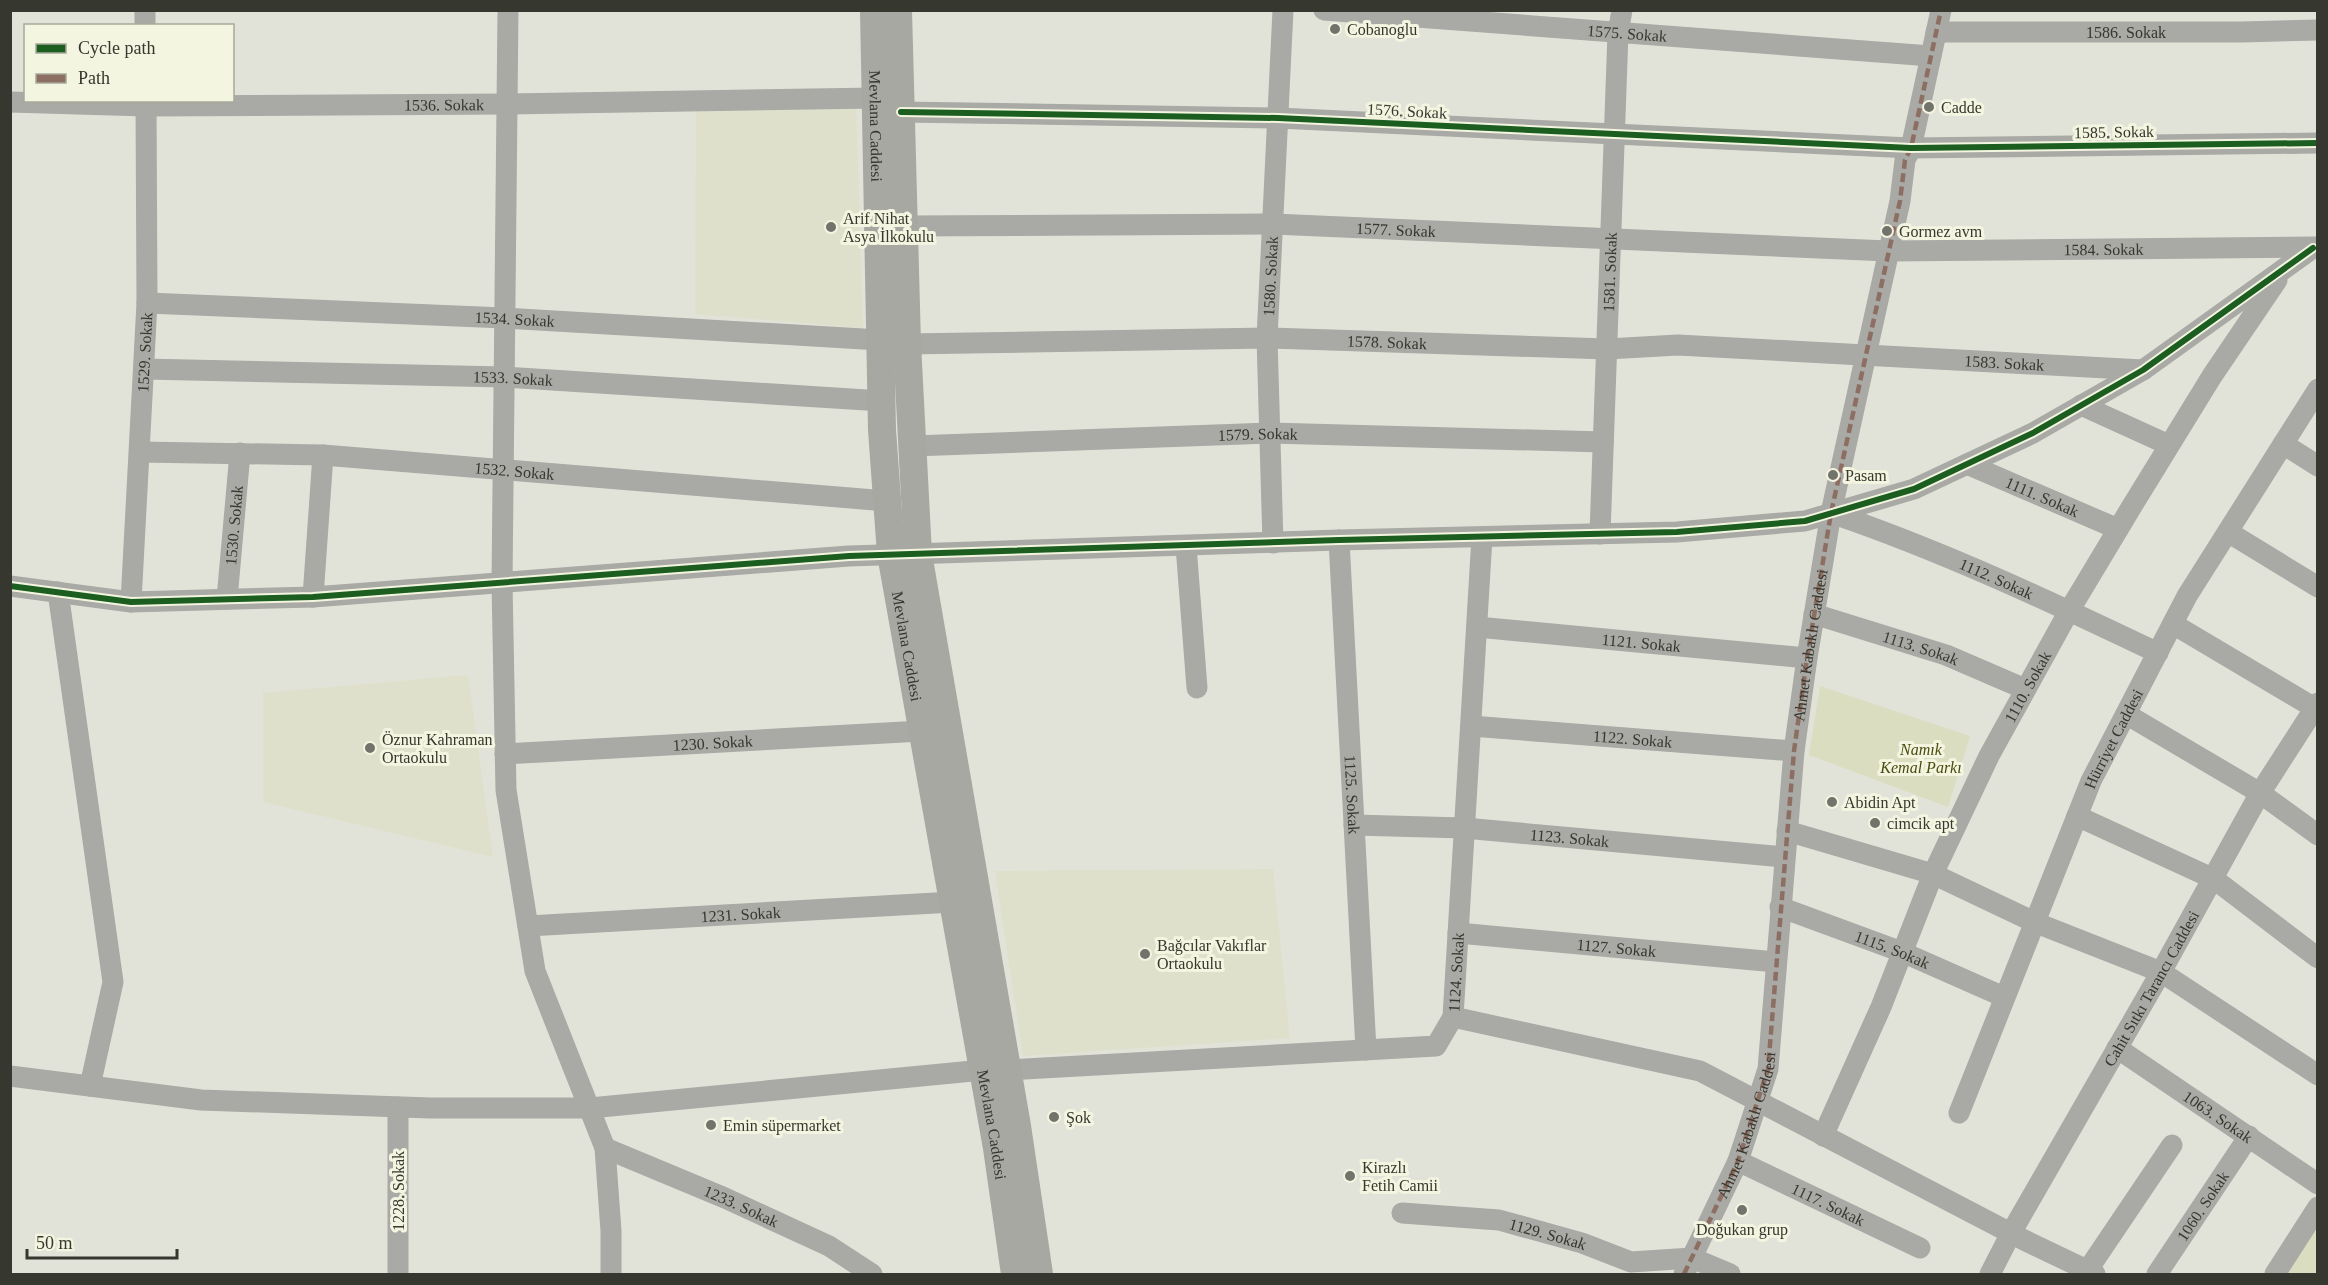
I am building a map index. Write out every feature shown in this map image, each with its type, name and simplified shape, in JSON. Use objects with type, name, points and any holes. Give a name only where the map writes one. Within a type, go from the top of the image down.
[{"type":"main road","name":"Mevlana Caddesi","points":[[874,10],[876,98],[893,342],[912,446],[904,554],[922,731],[953,902],[995,1070],[1039,1275]]},
{"type":"main road","name":"Mevlana Caddesi","points":[[898,10],[904,226],[893,342],[882,401],[887,501],[904,554],[995,1070],[997,1148],[1015,1275]]},
{"type":"street","points":[[508,10],[502,583],[506,790],[535,971],[605,1148],[616,1272]]},
{"type":"street","name":"1580. Sokak","points":[[1273,543],[1267,338],[1283,10]]},
{"type":"street","name":"1575. Sokak","points":[[1324,10],[1931,56]]},
{"type":"street","name":"1581. Sokak","points":[[1600,534],[1618,33],[1622,10]]},
{"type":"street","name":"Ahmet Kabaklı Caddesi","points":[[1688,1266],[1738,1161],[1768,1069],[1794,751],[1814,614],[1831,513],[1900,201],[1905,160],[1911,148],[1941,10]]},
{"type":"street","name":"1586. Sokak","points":[[1936,32],[2318,30]]},
{"type":"street","name":"1536. Sokak","points":[[10,102],[507,104],[876,98]]},
{"type":"street","name":"1529. Sokak","points":[[131,602],[141,452],[147,303],[146,103]]},
{"type":"street","name":"1576. Sokak","points":[[901,112],[1278,118],[1911,148]]},
{"type":"street","name":"1585. Sokak","points":[[1911,148],[2318,143]]},
{"type":"street","name":"1577. Sokak","points":[[904,226],[1273,224],[1888,251]]},
{"type":"street","points":[[10,586],[131,602],[313,597],[849,556],[1677,532],[1805,521],[1914,489],[2033,433],[2143,370],[2315,247]]},
{"type":"street","name":"1584. Sokak","points":[[1888,251],[2315,247]]},
{"type":"street","name":"1110. Sokak","points":[[1823,1136],[1881,1007],[1933,874],[1989,756],[2069,611],[2118,529],[2212,376],[2285,268]]},
{"type":"street","name":"1534. Sokak","points":[[147,303],[504,318],[893,342]]},
{"type":"street","name":"1578. Sokak","points":[[893,342],[1267,338],[1607,349],[1678,345],[1866,354]]},
{"type":"street","name":"1583. Sokak","points":[[1866,354],[2143,370]]},
{"type":"street","name":"1533. Sokak","points":[[144,369],[504,377],[882,401]]},
{"type":"street","name":"Hürriyet Caddesi","points":[[1959,1113],[2091,781],[2187,596],[2318,389]]},
{"type":"street","points":[[2081,405],[2169,445]]},
{"type":"street","name":"1579. Sokak","points":[[912,446],[1270,433],[1604,442]]},
{"type":"street","points":[[2283,444],[2318,466]]},
{"type":"street","name":"1532. Sokak","points":[[141,452],[323,455],[887,501]]},
{"type":"street","name":"1530. Sokak","points":[[227,599],[240,453]]},
{"type":"street","points":[[313,597],[323,455]]},
{"type":"street","name":"1111. Sokak","points":[[1967,464],[2118,529]]},
{"type":"street","name":"1112. Sokak","points":[[1831,513],[1893,534],[2069,611],[2158,653]]},
{"type":"street","points":[[2228,532],[2318,588]]},
{"type":"street","name":"1124. Sokak","points":[[10,1076],[201,1100],[398,1107],[590,1108],[995,1070],[1436,1046],[1453,1017],[1482,537]]},
{"type":"street","name":"1125. Sokak","points":[[1339,540],[1366,1050]]},
{"type":"street","points":[[1186,546],[1197,688]]},
{"type":"street","points":[[58,592],[113,982],[90,1086]]},
{"type":"street","name":"1113. Sokak","points":[[1814,614],[1946,655],[2025,689]]},
{"type":"street","points":[[2173,624],[2316,707]]},
{"type":"street","name":"1121. Sokak","points":[[1477,627],[1807,658]]},
{"type":"street","name":"Cahit Sıtkı Tarancı Caddesi","points":[[1990,1275],[2011,1233],[2214,879],[2260,794],[2316,707]]},
{"type":"street","points":[[2126,714],[2260,794],[2318,836]]},
{"type":"street","name":"1122. Sokak","points":[[1471,726],[1794,751]]},
{"type":"street","name":"1230. Sokak","points":[[505,754],[922,731]]},
{"type":"street","points":[[2077,816],[2214,879],[2318,958]]},
{"type":"street","name":"1123. Sokak","points":[[1354,825],[1464,828],[1784,857]]},
{"type":"street","points":[[1787,831],[1933,874],[2034,922],[2161,972],[2318,1075]]},
{"type":"street","name":"1231. Sokak","points":[[528,926],[953,902]]},
{"type":"street","name":"1115. Sokak","points":[[1780,907],[1902,952],[2004,997]]},
{"type":"street","name":"1127. Sokak","points":[[1458,933],[1776,962]]},
{"type":"street","points":[[1453,1017],[1700,1071],[2091,1273],[2172,1145]]},
{"type":"street","name":"1063. Sokak","points":[[2117,1048],[2318,1184]]},
{"type":"street","name":"1228. Sokak","points":[[398,1107],[398,1275]]},
{"type":"street","name":"1060. Sokak","points":[[2157,1275],[2249,1136]]},
{"type":"street","name":"1233. Sokak","points":[[605,1148],[725,1198],[829,1246],[872,1275]]},
{"type":"street","name":"1117. Sokak","points":[[1738,1161],[1920,1248]]},
{"type":"street","points":[[2275,1275],[2318,1207]]},
{"type":"street","name":"1129. Sokak","points":[[1402,1213],[1498,1220],[1582,1243],[1631,1262],[1688,1266]]},
{"type":"street","points":[[1688,1266],[1730,1275]]},
{"type":"shaded area","points":[[856,104],[863,328],[695,314],[696,106]]},
{"type":"shaded area","name":"Öznur Kahraman Ortaokulu","points":[[468,675],[493,857],[263,802],[263,693]]},
{"type":"shaded area","name":"Bağcılar Vakıflar Ortaokulu","points":[[1273,869],[1290,1038],[1023,1056],[995,871]]},
{"type":"green space","name":"Namık Kemal Parkı","points":[[1820,686],[1970,736],[1948,807],[1809,755]]},
{"type":"green space","points":[[2317,1221],[2317,1274],[2285,1274]]},
{"type":"marked path","points":[[1684,1274],[1738,1161],[1768,1069],[1794,751],[1807,658],[1831,513],[1900,201],[1905,160],[1911,148],[1941,10]]},
{"type":"cycle path","points":[[901,112],[1278,118],[1911,148],[2318,143]]},
{"type":"cycle path","points":[[10,586],[131,602],[313,597],[849,556],[1677,532],[1805,521],[1914,489],[2033,433],[2143,370],[2313,248]]},
{"type":"place","name":"Cobanoglu","points":[[1335,29]]},
{"type":"place","name":"Cadde","points":[[1929,107]]},
{"type":"place","name":"Arif Nihat Asya İlkokulu","points":[[831,227]]},
{"type":"place","name":"Gormez avm","points":[[1887,231]]},
{"type":"place","name":"Pasam","points":[[1833,475]]},
{"type":"place","name":"Öznur Kahraman Ortaokulu","points":[[370,748]]},
{"type":"place","name":"Abidin Apt","points":[[1832,802]]},
{"type":"place","name":"cimcik apt","points":[[1875,823]]},
{"type":"place","name":"Bağcılar Vakıflar Ortaokulu","points":[[1145,954]]},
{"type":"place","name":"Şok","points":[[1054,1117]]},
{"type":"place","name":"Emin süpermarket","points":[[711,1125]]},
{"type":"place","name":"Kirazlı Fetih Camii","points":[[1350,1176]]},
{"type":"place","name":"Doğukan grup","points":[[1742,1210]]}]
